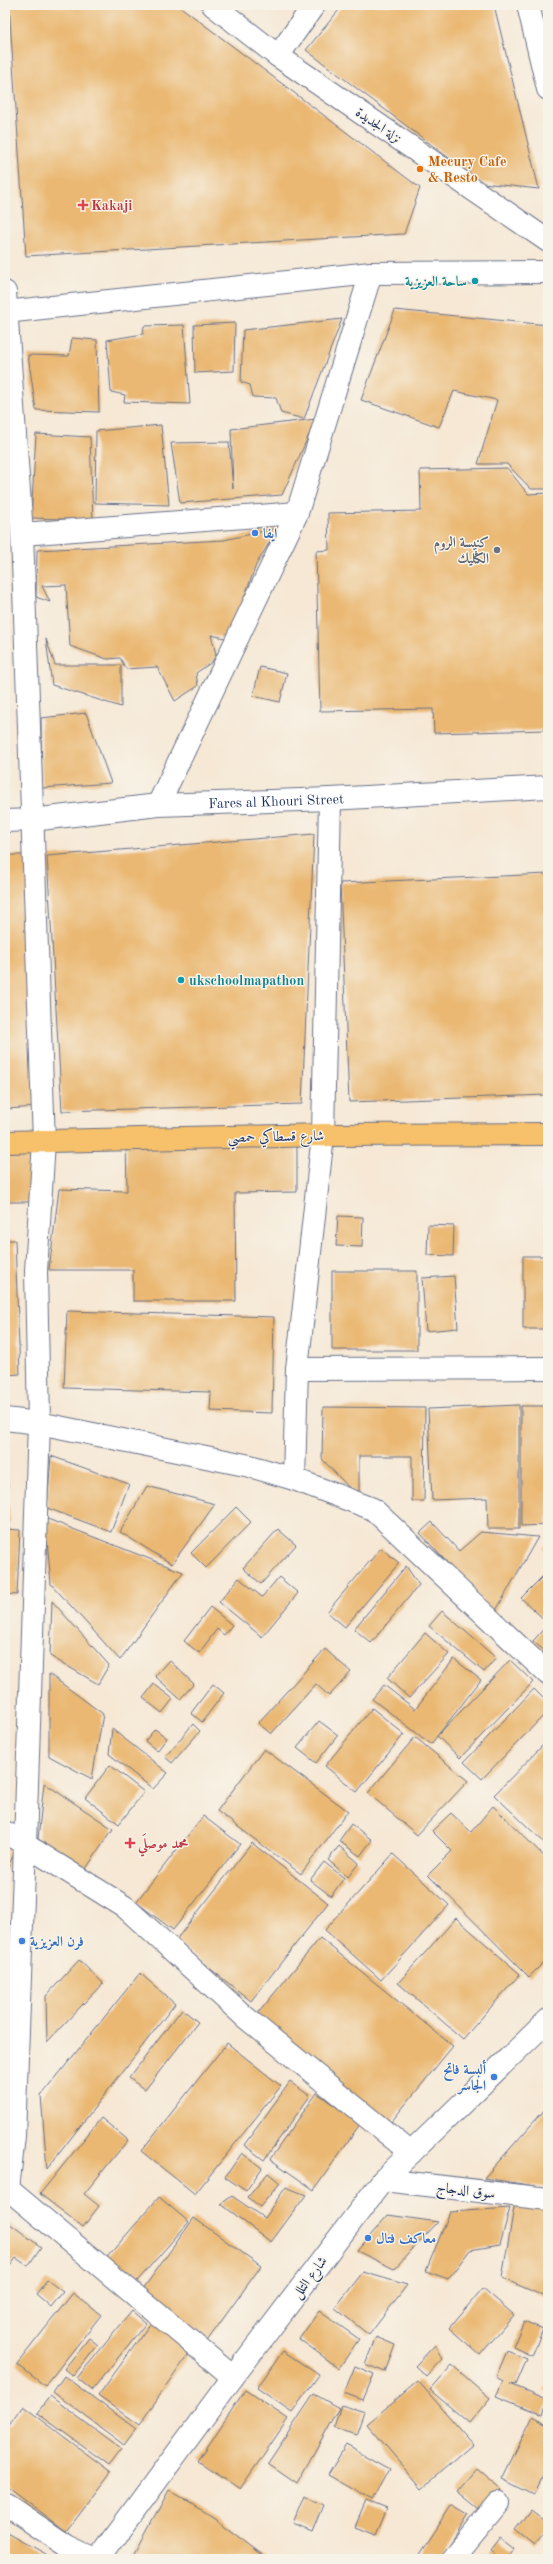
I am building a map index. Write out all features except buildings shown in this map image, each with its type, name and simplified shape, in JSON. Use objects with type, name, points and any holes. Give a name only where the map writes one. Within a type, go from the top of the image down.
[{"type":"main road","name":"شارع قسطاكي حمصي","points":[[5,1142],[322,1135],[548,1134]]},
{"type":"street","name":"نزلة الجديدة","points":[[213,5],[278,56],[548,241]]},
{"type":"street","points":[[278,56],[314,5]]},
{"type":"street","points":[[528,5],[548,89]]},
{"type":"street","points":[[233,2376],[7,2188],[14,2136],[25,1845],[39,1423],[36,1271],[44,1141],[22,534],[6,305],[371,273],[548,272]]},
{"type":"street","points":[[158,805],[297,513],[371,273]]},
{"type":"street","points":[[22,534],[297,513]]},
{"type":"street","name":"Fares al Khouri Street","points":[[5,821],[32,820],[158,805],[330,800],[548,787]]},
{"type":"street","points":[[294,1479],[297,1369],[322,1135],[330,800]]},
{"type":"street","points":[[297,1369],[548,1368]]},
{"type":"street","points":[[5,1419],[39,1423],[250,1466],[294,1479],[373,1509],[548,1674]]},
{"type":"street","points":[[5,1832],[125,1906],[245,2017],[411,2153]]},
{"type":"street","name":"شارع التلل","points":[[99,2559],[233,2376],[383,2180],[548,2020]]},
{"type":"street","name":"سوق الدجاج","points":[[383,2180],[548,2199]]},
{"type":"street","points":[[452,2559],[498,2503]]},
{"type":"street","points":[[5,2504],[67,2546],[94,2559]]},
{"type":"place","name":"Mecury Cafe & Resto","points":[[420,169]]},
{"type":"place","name":"Kakaji","points":[[83,205]]},
{"type":"place","name":"ساحة العزيزية","points":[[475,281]]},
{"type":"place","name":"ايفا","points":[[255,533]]},
{"type":"place","name":"كنيسة الروم الكثليك","points":[[497,550]]},
{"type":"place","name":"ukschoolmapathon","points":[[181,980]]},
{"type":"place","name":"محمد موصلَي","points":[[130,1843]]},
{"type":"place","name":"فرن العزيزية","points":[[22,1941]]},
{"type":"place","name":"ألبسة فاتح الجاسر","points":[[494,2077]]},
{"type":"place","name":"معاكف فتال","points":[[368,2238]]}]
